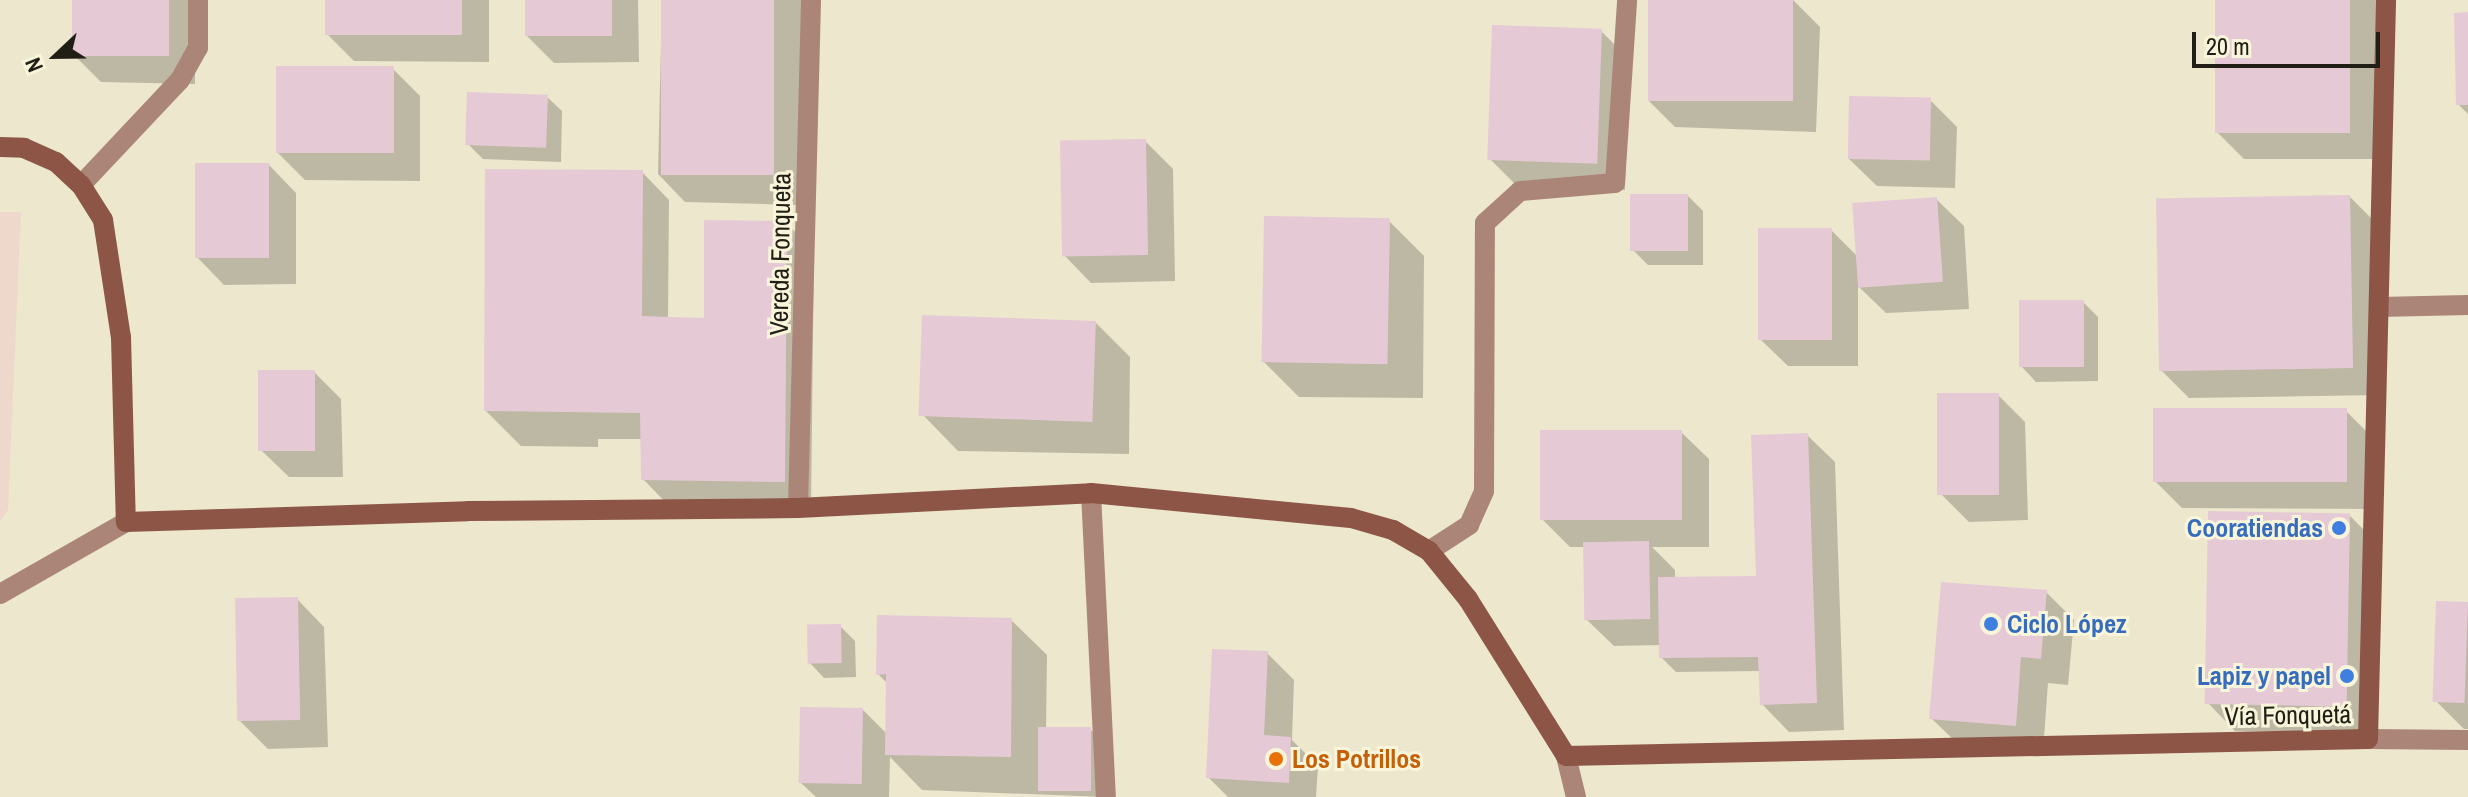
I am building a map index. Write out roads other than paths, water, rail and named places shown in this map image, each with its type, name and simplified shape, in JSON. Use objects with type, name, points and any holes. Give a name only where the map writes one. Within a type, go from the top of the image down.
[{"type":"street","points":[[81,185],[180,80],[198,48],[198,0]]},
{"type":"street","name":"Vereda Fonqueta","points":[[798,508],[811,0]]},
{"type":"street","points":[[1429,551],[1469,525],[1484,491],[1485,223],[1520,191],[1615,183],[1627,0]]},
{"type":"street","name":"Vía Fonquetá","points":[[1566,756],[2368,739],[2386,0]]},
{"type":"street","points":[[0,147],[24,148],[56,162],[81,185],[103,220],[121,337],[126,522]]},
{"type":"street","points":[[2379,307],[2468,305]]},
{"type":"street","points":[[1091,493],[1106,797]]},
{"type":"street","points":[[0,594],[126,522],[468,511],[798,508],[1091,493],[1351,518],[1393,530],[1429,551],[1502,649],[1566,756],[1576,797]]},
{"type":"street","points":[[2368,739],[2468,740]]},
{"type":"place","name":"Cooratiendas","points":[[2339,528]]},
{"type":"place","name":"Ciclo López","points":[[1991,624]]},
{"type":"place","name":"Lapiz y papel","points":[[2347,676]]},
{"type":"place","name":"Los Potrillos","points":[[1276,759]]}]
